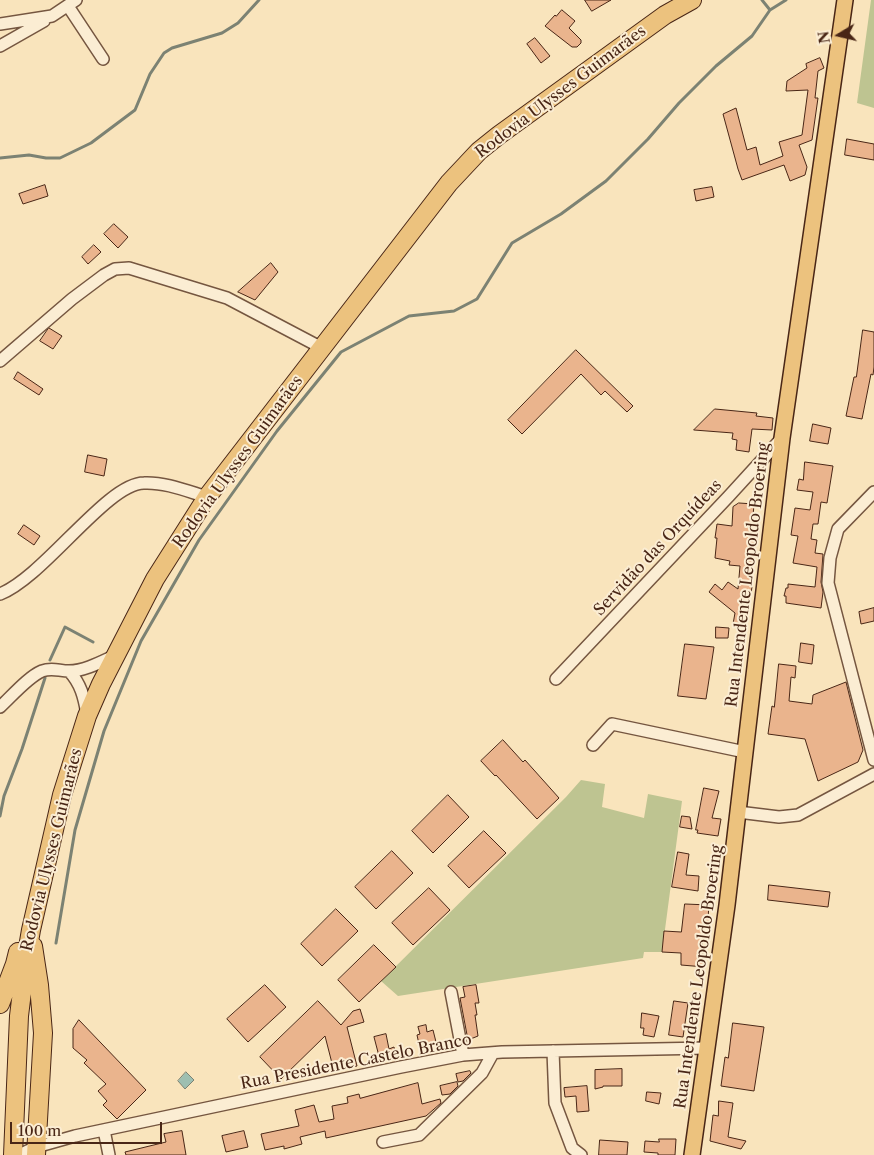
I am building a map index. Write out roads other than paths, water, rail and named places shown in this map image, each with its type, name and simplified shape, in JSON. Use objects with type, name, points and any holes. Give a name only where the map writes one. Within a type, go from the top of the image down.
[{"type":"highway","name":"Rodovia Ulysses Guimarães","points":[[665,15],[677,0]]},
{"type":"highway","name":"Rodovia Ulysses Guimarães","points":[[15,1151],[19,1016],[26,959],[62,795],[87,716],[114,656],[155,579],[207,497],[449,183],[479,151],[530,111],[665,15],[692,0]]},
{"type":"highway","points":[[0,1004],[15,964],[26,909],[47,862]]},
{"type":"highway","points":[[31,930],[43,1033],[36,1151]]},
{"type":"main road","name":"Rua Intendente Leopoldo Broering","points":[[692,1155],[715,998],[782,438],[845,0]]},
{"type":"street","points":[[0,46],[72,3],[104,59]]},
{"type":"street","points":[[0,24],[52,16]]},
{"type":"street","points":[[0,361],[72,299],[109,271],[122,268],[135,270],[227,298],[322,348]]},
{"type":"street","name":"Servidão das Orquídeas","points":[[556,679],[782,438]]},
{"type":"street","points":[[0,594],[23,582],[102,507],[134,484],[142,482],[168,486],[207,497]]},
{"type":"street","points":[[874,492],[838,529],[830,558],[828,583],[874,760]]},
{"type":"street","points":[[0,707],[38,673],[50,669],[69,671],[114,656]]},
{"type":"street","points":[[69,671],[77,680],[82,690],[87,716]]},
{"type":"street","points":[[593,745],[612,724],[745,752]]},
{"type":"street","points":[[738,812],[779,817],[798,815],[874,774]]},
{"type":"street","points":[[451,992],[463,1056]]},
{"type":"street","name":"Rua Presidente Castelo Branco","points":[[15,1151],[36,1151],[75,1136],[410,1065],[463,1056],[553,1051],[707,1048]]},
{"type":"street","points":[[553,1051],[555,1103],[572,1148],[581,1155]]},
{"type":"street","points":[[383,1142],[419,1135],[482,1073],[493,1053]]},
{"type":"street","points":[[104,1130],[109,1155]]},
{"type":"waterway","points":[[0,158],[29,155],[60,158],[91,143],[135,110],[150,74],[164,53],[172,48],[222,33],[238,23],[259,0]]},
{"type":"waterway","points":[[762,0],[770,10]]},
{"type":"waterway","points":[[56,943],[75,830],[104,731],[141,641],[199,540],[277,431],[341,352],[409,316],[454,311],[477,299],[512,243],[561,214],[606,181],[716,66],[752,36],[770,10],[786,0]]},
{"type":"waterway","points":[[50,660],[65,627],[93,642]]},
{"type":"waterway","points":[[0,816],[4,796],[22,749],[45,678]]}]
